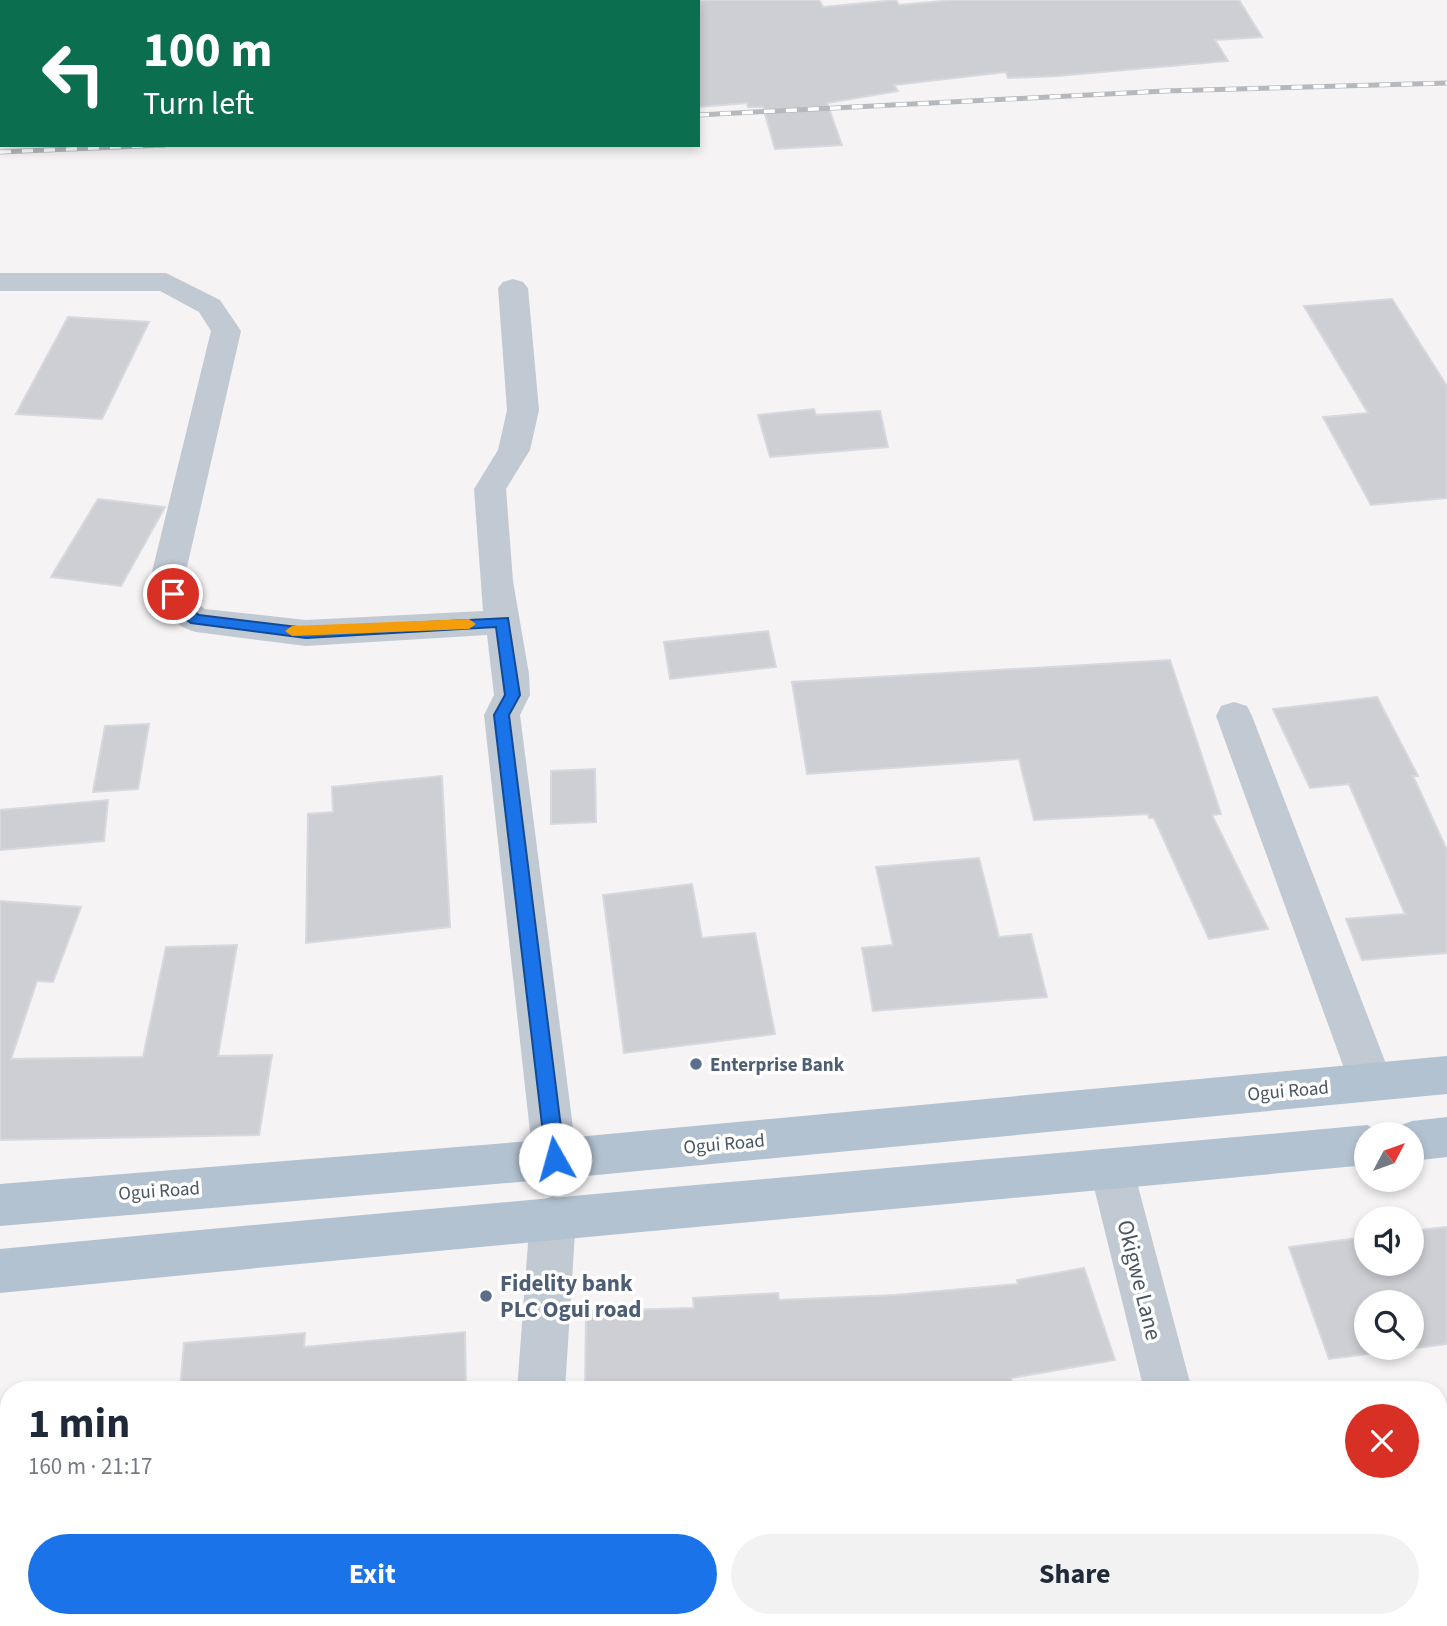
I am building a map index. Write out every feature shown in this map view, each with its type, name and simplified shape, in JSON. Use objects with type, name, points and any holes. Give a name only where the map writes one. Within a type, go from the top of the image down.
[{"type":"main road","name":"Ogui Road","points":[[0,1205],[555,1159],[1447,1075]]},
{"type":"main road","points":[[1424,1140],[1447,1137]]},
{"type":"main road","points":[[0,1271],[553,1217],[738,1204],[1354,1146]]},
{"type":"street","points":[[0,282],[166,282],[211,306],[226,331],[167,580],[178,607],[196,620],[306,633],[502,622]]},
{"type":"street","points":[[513,288],[523,410],[513,450],[489,489],[496,581],[512,695],[502,715],[555,1159]]},
{"type":"street","points":[[1234,716],[1371,1082]]},
{"type":"street","name":"Okigwe Lane","points":[[1112,1171],[1166,1381]]},
{"type":"street","points":[[542,1381],[553,1217]]},
{"type":"building","points":[[700,0],[819,0],[823,7],[896,0],[899,5],[954,0],[1239,0],[1262,37],[1215,40],[1228,61],[1057,76],[1008,78],[1006,72],[894,85],[898,91],[827,103],[842,145],[775,149],[763,107],[748,107],[747,103],[700,107]]},
{"type":"building","points":[[1392,299],[1447,386],[1447,498],[1371,505],[1323,417],[1368,413],[1304,306]]},
{"type":"building","points":[[68,317],[149,322],[102,419],[16,414]]},
{"type":"building","points":[[814,409],[816,415],[880,411],[888,447],[770,457],[758,415]]},
{"type":"building","points":[[98,499],[165,507],[121,586],[51,577]]},
{"type":"building","points":[[768,631],[776,667],[670,679],[664,642]]},
{"type":"building","points":[[1170,660],[1221,814],[1212,815],[1268,929],[1209,939],[1154,818],[1149,818],[1148,814],[1034,820],[1019,759],[807,774],[792,682]]},
{"type":"building","points":[[1377,697],[1418,776],[1413,776],[1447,850],[1447,953],[1362,960],[1346,919],[1405,914],[1349,784],[1310,788],[1273,709]]},
{"type":"building","points":[[149,724],[138,789],[93,792],[105,726]]},
{"type":"building","points":[[595,769],[596,822],[551,824],[551,771]]},
{"type":"building","points":[[442,776],[450,927],[306,943],[308,814],[333,812],[332,787]]},
{"type":"building","points":[[108,800],[104,841],[0,850],[0,810]]},
{"type":"building","points":[[979,858],[999,937],[1031,934],[1047,997],[873,1011],[862,948],[893,945],[876,867]]},
{"type":"building","points":[[692,884],[702,938],[755,933],[775,1034],[624,1053],[603,895]]},
{"type":"building","points":[[0,901],[81,907],[53,982],[37,981],[11,1059],[143,1057],[166,947],[237,945],[218,1056],[272,1055],[259,1135],[0,1140]]},
{"type":"building","points":[[1447,1227],[1447,1344],[1424,1347],[1424,1290],[1354,1290],[1354,1356],[1329,1359],[1289,1247],[1354,1239],[1354,1276],[1424,1276],[1424,1230]]},
{"type":"building","points":[[1084,1268],[1115,1360],[1011,1378],[1012,1381],[585,1381],[586,1311],[694,1308],[693,1298],[778,1293],[779,1300],[895,1295],[1018,1284],[1017,1280]]},
{"type":"building","points":[[465,1332],[466,1381],[181,1381],[184,1343],[305,1333],[304,1347]]},
{"type":"railway","points":[[700,115],[1165,91],[1447,83]]},
{"type":"railway","points":[[0,152],[118,147]]},
{"type":"slow traffic","points":[[292,631],[306,633],[469,624]]},
{"type":"place","name":"Enterprise Bank","points":[[696,1064]]},
{"type":"place","name":"Fidelity bank PLC Ogui road","points":[[486,1296]]},
{"type":"route","points":[[173,594],[178,607],[196,620],[306,633],[502,622],[512,695],[502,715],[555,1159]]}]
